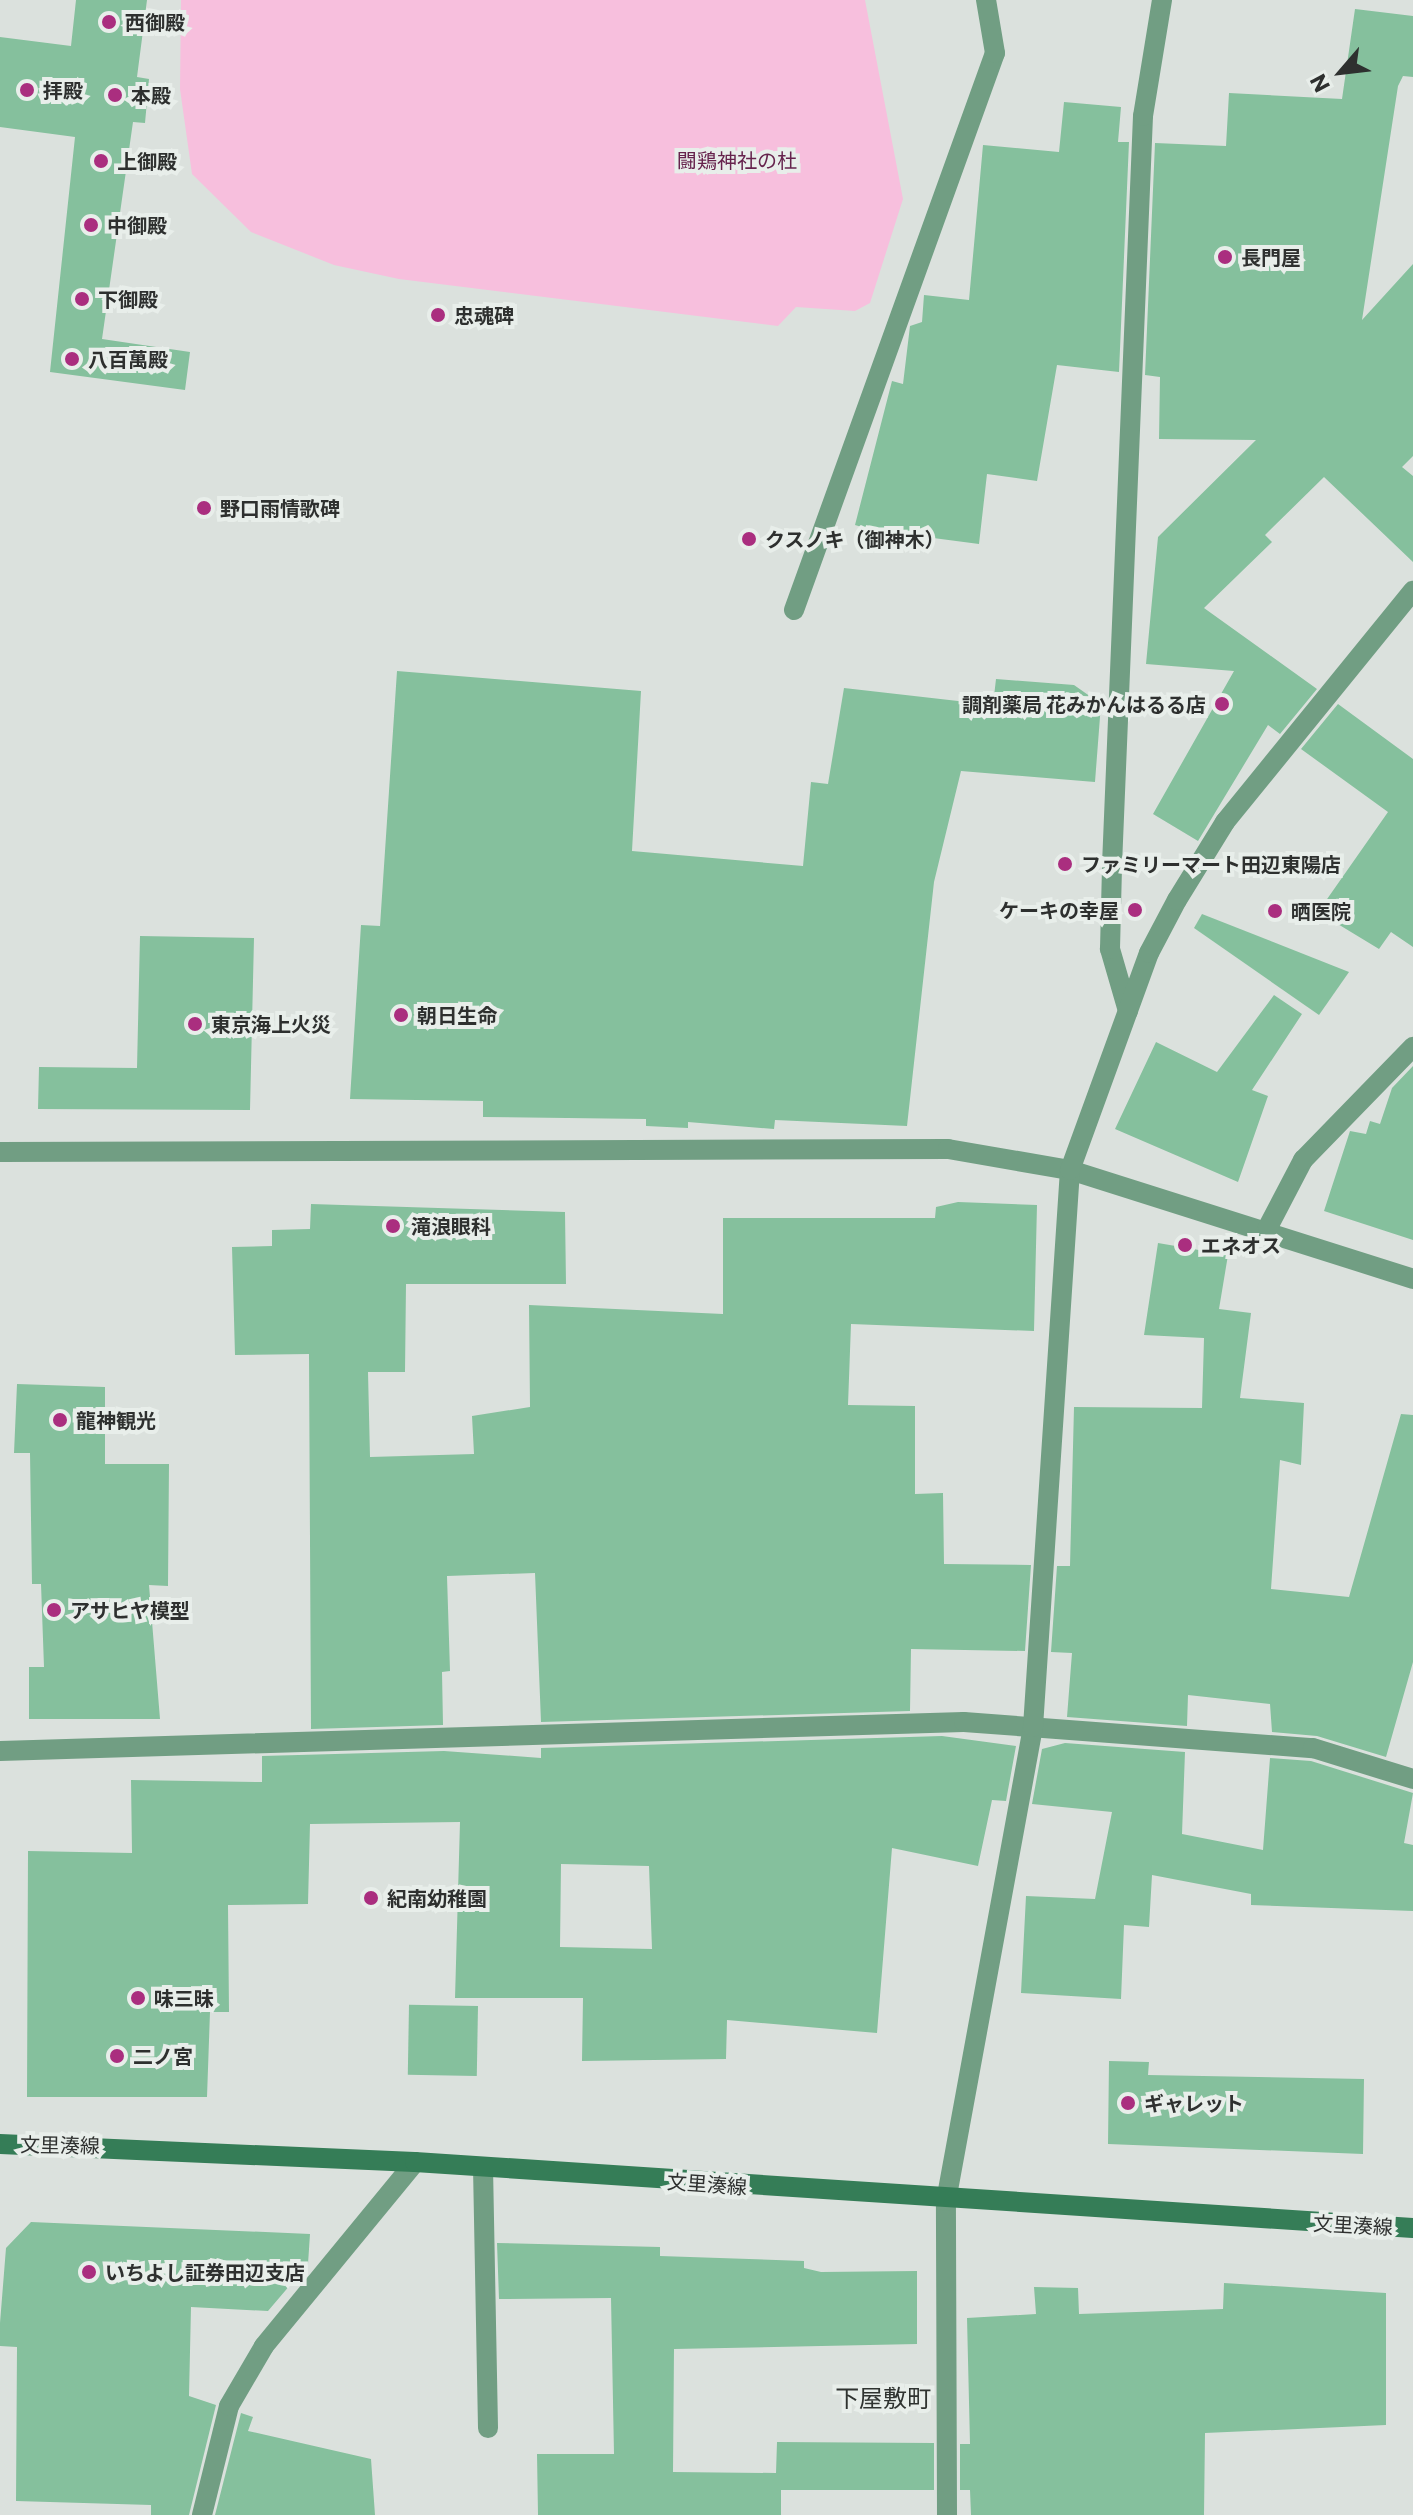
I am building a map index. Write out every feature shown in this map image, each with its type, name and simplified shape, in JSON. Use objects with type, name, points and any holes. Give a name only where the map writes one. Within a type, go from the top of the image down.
[{"type":"main road","name":"文里湊線","points":[[0,2144],[415,2162],[946,2201],[1413,2228]]},
{"type":"street","points":[[794,610],[995,53],[986,0]]},
{"type":"street","points":[[1128,1011],[1110,949],[1112,865],[1143,116],[1162,0]]},
{"type":"street","points":[[947,2515],[946,2201],[1033,1727],[1070,1170],[1149,953],[1225,822],[1413,591]]},
{"type":"street","points":[[1268,1227],[1303,1160],[1413,1047]]},
{"type":"street","points":[[0,1152],[948,1149],[1070,1170],[1268,1227],[1413,1279]]},
{"type":"street","points":[[0,1751],[964,1722],[1313,1748],[1413,1779]]},
{"type":"street","points":[[202,2515],[229,2406],[264,2346],[415,2162]]},
{"type":"street","points":[[483,2167],[488,2428]]},
{"type":"green space","name":"闘鶏神社の杜","points":[[181,0],[865,0],[903,199],[870,303],[855,311],[796,307],[778,326],[399,279],[334,265],[251,232],[192,174],[180,89]]},
{"type":"building","points":[[76,0],[147,0],[137,77],[149,79],[145,123],[133,122],[102,339],[190,352],[185,390],[50,372],[75,137],[0,127],[0,37],[71,46]]},
{"type":"building","points":[[1355,9],[1413,16],[1413,77],[1403,76],[1398,86],[1362,320],[1413,264],[1413,456],[1402,467],[1413,476],[1413,562],[1324,477],[1265,535],[1272,542],[1204,608],[1317,689],[1280,734],[1268,725],[1198,841],[1153,814],[1234,671],[1146,664],[1158,537],[1256,440],[1159,439],[1160,377],[1145,375],[1155,143],[1226,146],[1229,93],[1342,99]]},
{"type":"building","points":[[1064,102],[1121,107],[1118,142],[1129,142],[1119,372],[1057,365],[1037,481],[987,474],[979,544],[918,536],[916,543],[855,525],[892,381],[903,384],[910,326],[922,322],[924,295],[969,300],[983,145],[1059,152]]},
{"type":"building","points":[[397,671],[641,691],[632,851],[803,866],[811,782],[828,784],[844,688],[993,705],[996,679],[1074,685],[1101,704],[1095,782],[961,771],[934,882],[907,1126],[775,1120],[774,1129],[688,1122],[688,1128],[646,1126],[646,1119],[483,1117],[483,1101],[350,1099],[361,925],[380,926]]},
{"type":"building","points":[[1338,704],[1413,759],[1413,947],[1391,932],[1379,949],[1318,912],[1388,812],[1301,749]]},
{"type":"building","points":[[1202,914],[1349,972],[1319,1015],[1194,928]]},
{"type":"building","name":"東京海上火災","points":[[140,936],[254,938],[250,1110],[38,1109],[39,1067],[137,1068]]},
{"type":"building","points":[[1274,995],[1302,1014],[1252,1090],[1268,1096],[1238,1182],[1115,1129],[1156,1042],[1217,1072]]},
{"type":"building","points":[[1413,1066],[1413,1240],[1324,1211],[1350,1131],[1366,1134],[1370,1121],[1380,1124],[1392,1088]]},
{"type":"building","points":[[958,1202],[1037,1205],[1034,1331],[851,1324],[848,1405],[915,1406],[915,1494],[943,1493],[944,1564],[1031,1565],[1025,1651],[911,1649],[910,1711],[541,1722],[535,1573],[447,1576],[450,1671],[442,1672],[443,1725],[311,1729],[309,1354],[235,1355],[232,1247],[272,1246],[272,1230],[310,1229],[311,1204],[565,1212],[566,1284],[406,1284],[405,1372],[368,1372],[370,1457],[474,1454],[472,1416],[530,1407],[529,1305],[723,1314],[723,1218],[935,1218],[936,1207]]},
{"type":"building","points":[[1158,1243],[1228,1255],[1219,1309],[1251,1313],[1240,1398],[1304,1403],[1301,1465],[1280,1460],[1271,1589],[1349,1597],[1401,1414],[1413,1415],[1413,1662],[1386,1757],[1317,1736],[1272,1732],[1270,1704],[1188,1695],[1187,1726],[1067,1717],[1072,1653],[1051,1652],[1057,1566],[1070,1566],[1074,1407],[1202,1408],[1204,1338],[1144,1335]]},
{"type":"building","points":[[17,1384],[105,1387],[105,1464],[169,1464],[168,1586],[149,1585],[160,1719],[29,1719],[29,1667],[44,1667],[41,1584],[32,1584],[30,1453],[14,1453]]},
{"type":"building","points":[[942,1736],[1016,1746],[1006,1801],[992,1800],[978,1866],[892,1848],[877,2033],[727,2020],[726,2059],[582,2061],[583,1998],[455,1998],[460,1822],[310,1824],[308,1904],[228,1905],[229,2012],[210,2012],[207,2097],[27,2097],[28,1851],[132,1853],[131,1780],[262,1782],[262,1756],[444,1751],[541,1758],[541,1748]],"holes":[[[561,1864],[649,1866],[652,1949],[560,1947]]]},
{"type":"building","points":[[1065,1743],[1185,1752],[1182,1834],[1263,1850],[1270,1758],[1311,1761],[1413,1793],[1404,1843],[1413,1845],[1413,1911],[1251,1905],[1251,1894],[1152,1875],[1149,1927],[1124,1925],[1121,1999],[1021,1993],[1026,1896],[1095,1899],[1112,1812],[1032,1804],[1042,1749]]},
{"type":"building","points":[[409,2005],[478,2006],[477,2076],[408,2075]]},
{"type":"building","points":[[1109,2061],[1149,2062],[1148,2075],[1364,2079],[1363,2154],[1108,2144]]},
{"type":"building","points":[[31,2222],[310,2234],[308,2264],[268,2311],[191,2307],[189,2396],[216,2405],[189,2515],[151,2515],[151,2505],[16,2501],[17,2347],[0,2346],[0,2323],[6,2248]]},
{"type":"building","points":[[497,2243],[660,2247],[660,2256],[804,2261],[804,2268],[821,2272],[917,2271],[917,2344],[674,2349],[673,2472],[776,2473],[777,2442],[934,2443],[934,2490],[781,2490],[781,2515],[538,2515],[537,2454],[614,2454],[611,2298],[499,2299]]},
{"type":"building","points":[[1224,2283],[1386,2293],[1386,2425],[1205,2433],[1204,2515],[971,2515],[970,2490],[960,2490],[960,2444],[970,2444],[967,2318],[1036,2314],[1034,2287],[1078,2288],[1079,2314],[1223,2309]]},
{"type":"building","points":[[241,2413],[253,2417],[248,2431],[371,2459],[375,2515],[215,2515]]},
{"type":"place","name":"西御殿","points":[[109,22]]},
{"type":"place","name":"拝殿","points":[[27,90]]},
{"type":"place","name":"本殿","points":[[115,95]]},
{"type":"place","name":"上御殿","points":[[101,161]]},
{"type":"place","name":"中御殿","points":[[91,225]]},
{"type":"place","name":"長門屋","points":[[1225,257]]},
{"type":"place","name":"下御殿","points":[[82,299]]},
{"type":"place","name":"忠魂碑","points":[[438,315]]},
{"type":"place","name":"八百萬殿","points":[[72,359]]},
{"type":"place","name":"野口雨情歌碑","points":[[204,508]]},
{"type":"place","name":"クスノキ（御神木）","points":[[749,539]]},
{"type":"place","name":"調剤薬局 花みかんはるる店","points":[[1222,704]]},
{"type":"place","name":"ファミリーマート田辺東陽店","points":[[1065,864]]},
{"type":"place","name":"ケーキの幸屋","points":[[1135,910]]},
{"type":"place","name":"晒医院","points":[[1275,911]]},
{"type":"place","name":"朝日生命","points":[[401,1015]]},
{"type":"place","name":"東京海上火災","points":[[195,1024]]},
{"type":"place","name":"滝浪眼科","points":[[393,1226]]},
{"type":"place","name":"エネオス","points":[[1185,1245]]},
{"type":"place","name":"龍神観光","points":[[60,1420]]},
{"type":"place","name":"アサヒヤ模型","points":[[54,1610]]},
{"type":"place","name":"紀南幼稚園","points":[[371,1898]]},
{"type":"place","name":"味三昧","points":[[138,1998]]},
{"type":"place","name":"二ノ宮","points":[[117,2056]]},
{"type":"place","name":"ギャレット","points":[[1128,2103]]},
{"type":"place","name":"いちよし証券田辺支店","points":[[89,2272]]},
{"type":"district","name":"下屋敷町","points":[[883,2398]]}]
